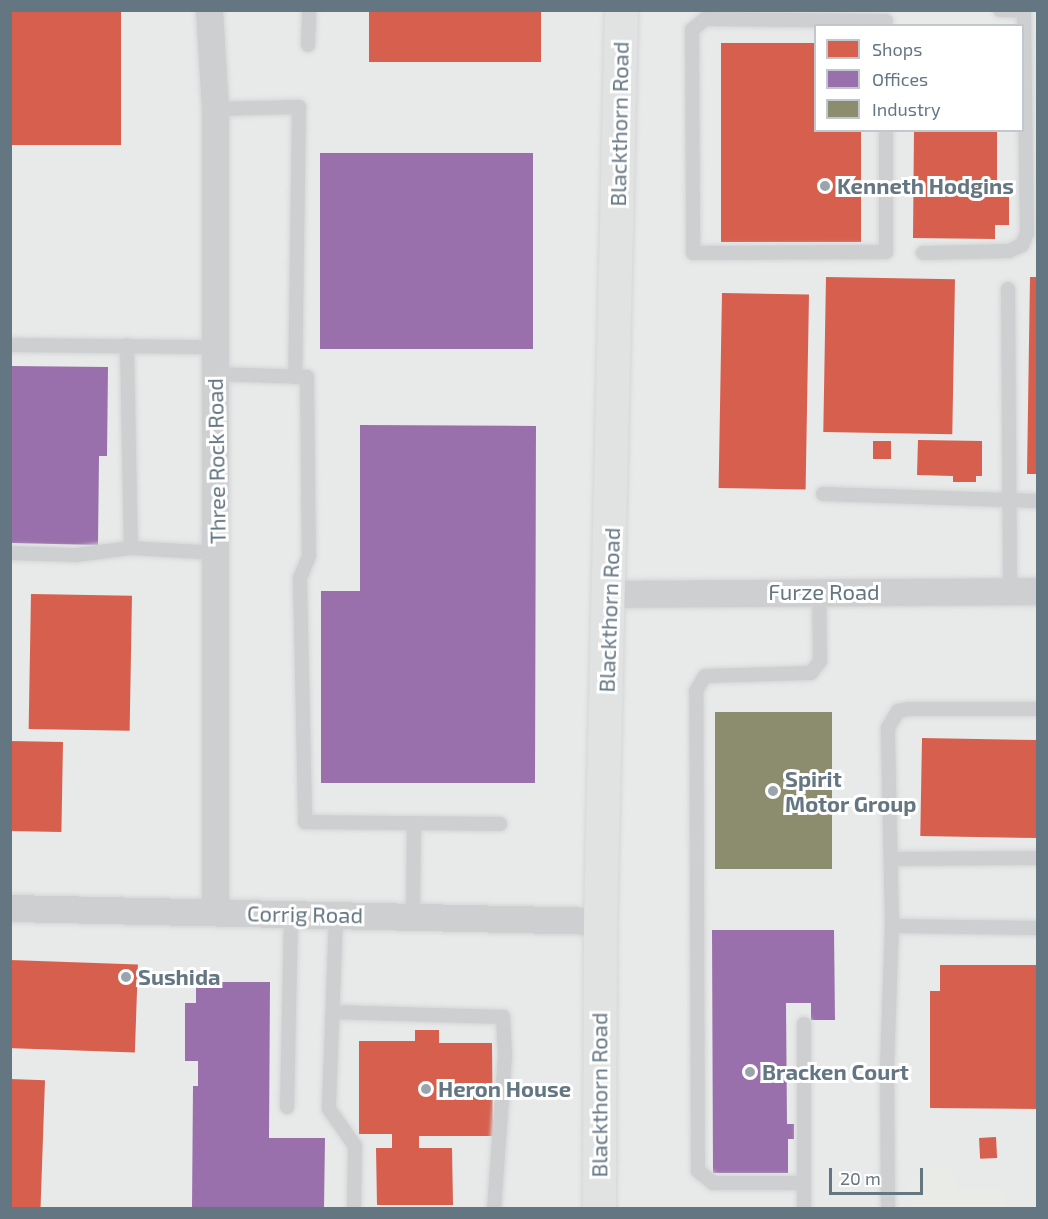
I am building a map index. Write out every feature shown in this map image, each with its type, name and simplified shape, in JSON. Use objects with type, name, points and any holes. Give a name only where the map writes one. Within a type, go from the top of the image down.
[{"type":"street","name":"Three Rock Road","points":[[209,10],[215,109],[214,374],[218,553],[215,912]]},
{"type":"street","name":"Blackthorn Road","points":[[599,1209],[600,921],[610,594],[621,10]]},
{"type":"street","name":"Furze Road","points":[[610,594],[1038,591]]},
{"type":"street","name":"Corrig Road","points":[[10,908],[600,921]]},
{"type":"lane","points":[[308,45],[309,10]]},
{"type":"lane","points":[[923,253],[1009,251],[1022,245],[1027,233],[1024,11],[1000,10]]},
{"type":"lane","points":[[885,19],[794,15],[705,19],[692,30],[693,253],[886,252],[886,132]]},
{"type":"lane","points":[[215,109],[299,106],[295,377]]},
{"type":"lane","points":[[1008,289],[1010,591]]},
{"type":"lane","points":[[10,345],[214,347]]},
{"type":"lane","points":[[127,345],[131,548]]},
{"type":"lane","points":[[214,374],[307,377],[309,556],[300,578],[305,822],[414,825],[500,824]]},
{"type":"lane","points":[[823,494],[1038,501]]},
{"type":"lane","points":[[10,553],[76,555],[131,548],[218,553]]},
{"type":"lane","points":[[803,1183],[713,1183],[698,1171],[696,691],[705,676],[811,673],[820,661],[819,591]]},
{"type":"lane","points":[[888,1209],[887,1067],[892,859],[888,728],[898,711],[1038,709]]},
{"type":"lane","points":[[413,916],[414,825]]},
{"type":"lane","points":[[892,859],[1038,858]]},
{"type":"lane","points":[[287,1107],[282,1072],[291,914]]},
{"type":"lane","points":[[336,915],[329,1109],[355,1146],[354,1209]]},
{"type":"lane","points":[[892,926],[1038,928]]},
{"type":"lane","points":[[333,1012],[502,1017],[505,1056],[494,1209]]},
{"type":"lane","points":[[804,1024],[804,1209]]},
{"type":"shaded area","points":[[11,11],[1037,11],[1037,1208],[11,1208]]},
{"type":"shaded area","points":[[926,1166],[952,1168],[956,1190],[1007,1190],[1006,1208],[912,1208],[908,1190],[916,1173]]},
{"type":"building: Shops","points":[[10,10],[121,10],[121,145],[10,145]]},
{"type":"building: Shops","points":[[369,10],[541,10],[541,62],[369,62]]},
{"type":"building: Shops","points":[[721,43],[814,43],[814,132],[861,132],[861,242],[721,242]]},
{"type":"building: Shops","points":[[914,132],[997,132],[997,190],[1009,191],[1009,225],[995,225],[995,239],[913,238]]},
{"type":"building: Shops","points":[[826,277],[955,279],[952,434],[823,432]]},
{"type":"building: Shops","points":[[1030,277],[1038,277],[1038,474],[1027,474]]},
{"type":"building: Shops","points":[[722,293],[809,295],[806,489],[719,488]]},
{"type":"building: Shops","points":[[918,440],[982,441],[982,476],[976,476],[976,482],[953,482],[953,476],[917,475]]},
{"type":"building: Shops","points":[[873,441],[891,441],[891,459],[873,459]]},
{"type":"building: Shops","points":[[31,594],[132,596],[130,731],[29,729]]},
{"type":"building: Shops","points":[[922,738],[1038,740],[1036,838],[920,836]]},
{"type":"building: Shops","points":[[10,741],[63,742],[61,832],[10,831]]},
{"type":"building: Shops","points":[[10,960],[138,964],[135,1052],[10,1048]]},
{"type":"building: Shops","points":[[940,965],[1038,965],[1038,1109],[930,1108],[930,991],[940,991]]},
{"type":"building: Shops","name":"Heron House","points":[[415,1030],[439,1030],[439,1043],[492,1043],[493,1136],[419,1136],[419,1148],[452,1148],[453,1205],[377,1205],[376,1148],[392,1148],[392,1134],[359,1134],[359,1041],[415,1041]]},
{"type":"building: Shops","points":[[10,1079],[45,1080],[41,1208],[10,1208]]},
{"type":"building: Shops","points":[[996,1137],[997,1158],[980,1159],[979,1138]]},
{"type":"building: Offices","points":[[320,153],[533,153],[533,349],[320,349]]},
{"type":"building: Offices","points":[[10,366],[108,367],[107,456],[99,456],[98,545],[10,543]]},
{"type":"building: Offices","points":[[360,425],[536,426],[535,783],[321,783],[321,591],[360,591]]},
{"type":"building: Offices","name":"Bracken Court","points":[[712,930],[834,930],[835,1020],[811,1020],[811,1003],[786,1003],[787,1124],[794,1124],[794,1139],[788,1139],[788,1173],[713,1173]]},
{"type":"building: Offices","points":[[196,982],[270,982],[269,1138],[325,1138],[324,1208],[192,1208],[193,1086],[198,1086],[198,1061],[185,1061],[185,1003],[196,1003]]},
{"type":"building: Industry","name":"Spirit Motor Group","points":[[715,712],[832,712],[832,869],[715,869]]},
{"type":"place","name":"Kenneth Hodgins","points":[[825,186]]},
{"type":"place","name":"Spirit Motor Group","points":[[773,791]]},
{"type":"place","name":"Sushida","points":[[126,977]]},
{"type":"place","name":"Bracken Court","points":[[750,1072]]},
{"type":"place","name":"Heron House","points":[[426,1089]]}]
